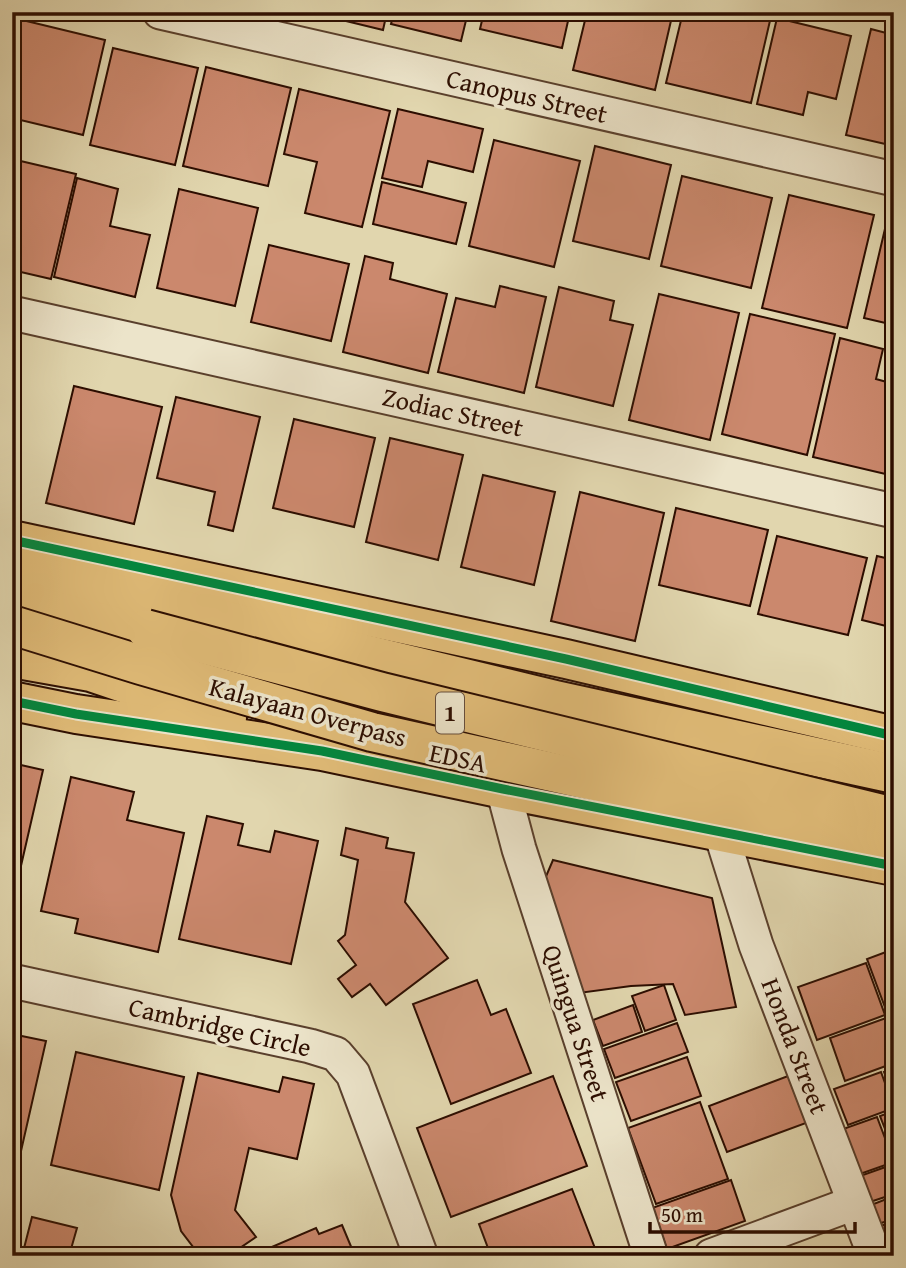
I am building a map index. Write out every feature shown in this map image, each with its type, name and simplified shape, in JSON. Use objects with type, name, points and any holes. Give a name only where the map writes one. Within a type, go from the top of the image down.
[{"type":"main road","points":[[12,540],[566,659],[894,736]]},
{"type":"main road","points":[[12,569],[555,700],[894,774]]},
{"type":"main road","name":"EDSA","points":[[12,600],[545,737],[894,803]]},
{"type":"main road","name":"Kalayaan Overpass","points":[[12,625],[372,732],[894,848]]},
{"type":"main road","name":"Kalayaan Overpass","points":[[146,629],[382,692],[894,817]]},
{"type":"main road","points":[[12,658],[92,673],[322,751]]},
{"type":"main road","name":"EDSA","points":[[12,701],[76,714],[322,751],[894,866]]},
{"type":"street","name":"Canopus Street","points":[[160,12],[894,179]]},
{"type":"street","name":"Zodiac Street","points":[[12,313],[894,511]]},
{"type":"street","name":"Quingua Street","points":[[503,789],[519,849],[651,1256]]},
{"type":"street","name":"Honda Street","points":[[721,833],[756,945],[875,1256]]},
{"type":"street","name":"Cambridge Circle","points":[[12,981],[310,1046],[335,1054],[353,1074],[421,1256]]},
{"type":"street","points":[[711,1256],[854,1203]]},
{"type":"building","points":[[309,12],[387,12],[383,30]]},
{"type":"building","points":[[394,12],[468,12],[461,41],[391,24]]},
{"type":"building","points":[[484,12],[570,12],[562,48],[480,29]]},
{"type":"building","points":[[587,12],[673,12],[655,90],[573,70]]},
{"type":"building","points":[[683,12],[772,12],[751,103],[666,83]]},
{"type":"building","points":[[14,18],[105,40],[83,135],[12,118]]},
{"type":"building","points":[[777,18],[851,36],[836,99],[808,92],[803,115],[757,104]]},
{"type":"building","points":[[871,29],[894,35],[894,146],[846,135]]},
{"type":"building","points":[[113,48],[198,68],[175,165],[90,145]]},
{"type":"building","points":[[206,67],[291,88],[268,186],[183,166]]},
{"type":"building","points":[[299,89],[390,111],[362,227],[305,213],[317,162],[284,154]]},
{"type":"building","points":[[398,109],[483,129],[473,172],[428,161],[422,187],[382,178]]},
{"type":"building","points":[[494,140],[580,161],[554,267],[469,246]]},
{"type":"building","points":[[595,146],[671,165],[649,259],[573,241]]},
{"type":"building","points":[[12,159],[76,174],[51,279],[12,270]]},
{"type":"building","points":[[682,176],[772,198],[751,288],[661,266]]},
{"type":"building","points":[[77,178],[118,189],[110,226],[150,235],[135,297],[54,277]]},
{"type":"building","points":[[382,182],[466,203],[456,244],[373,224]]},
{"type":"building","points":[[179,189],[258,208],[235,306],[157,288]]},
{"type":"building","points":[[789,195],[874,215],[847,328],[762,308]]},
{"type":"building","points":[[888,216],[894,218],[894,325],[864,318]]},
{"type":"building","points":[[269,245],[349,264],[331,341],[251,322]]},
{"type":"building","points":[[365,256],[393,263],[390,279],[447,294],[428,373],[343,352]]},
{"type":"building","points":[[500,286],[546,297],[524,393],[438,372],[456,298],[495,307]]},
{"type":"building","points":[[559,287],[614,301],[610,320],[633,325],[613,406],[536,387]]},
{"type":"building","points":[[659,294],[739,313],[710,440],[629,420]]},
{"type":"building","points":[[750,314],[835,334],[807,455],[722,434]]},
{"type":"building","points":[[840,338],[883,349],[876,379],[894,384],[894,476],[813,457]]},
{"type":"building","points":[[74,386],[162,407],[134,524],[46,503]]},
{"type":"building","points":[[176,397],[260,417],[233,531],[208,525],[215,492],[157,478]]},
{"type":"building","points":[[294,419],[375,438],[354,527],[273,508]]},
{"type":"building","points":[[390,438],[463,455],[438,560],[366,542]]},
{"type":"building","points":[[483,475],[555,492],[534,585],[461,567]]},
{"type":"building","points":[[580,492],[664,513],[635,641],[551,621]]},
{"type":"building","points":[[676,508],[768,530],[750,606],[659,585]]},
{"type":"building","points":[[777,536],[867,558],[848,635],[758,614]]},
{"type":"building","points":[[877,556],[894,560],[894,628],[862,620]]},
{"type":"building","points":[[12,763],[43,770],[12,905]]},
{"type":"building","points":[[71,777],[134,792],[127,820],[184,833],[158,952],[75,933],[78,919],[41,911]]},
{"type":"building","points":[[207,816],[243,824],[238,845],[270,852],[275,831],[318,841],[291,964],[179,939]]},
{"type":"building","points":[[346,828],[388,838],[386,848],[414,853],[405,902],[448,958],[386,1005],[370,984],[352,997],[338,979],[356,965],[338,941],[345,935],[358,860],[341,855]]},
{"type":"building","points":[[553,860],[712,898],[736,1007],[685,1015],[673,984],[579,993],[544,881]]},
{"type":"building","points":[[894,949],[894,1007],[886,1010],[867,959]]},
{"type":"building","points":[[866,963],[885,1015],[817,1040],[798,987]]},
{"type":"building","points":[[477,980],[491,1015],[506,1009],[531,1073],[451,1104],[413,1004]]},
{"type":"building","points":[[664,985],[676,1020],[645,1031],[632,996]]},
{"type":"building","points":[[633,1005],[642,1032],[603,1046],[593,1020]]},
{"type":"building","points":[[886,1018],[894,1038],[894,1063],[845,1081],[830,1038]]},
{"type":"building","points":[[677,1023],[688,1052],[615,1078],[604,1049]]},
{"type":"building","points":[[12,1034],[46,1041],[19,1160],[12,1159]]},
{"type":"building","points":[[76,1052],[184,1077],[159,1190],[51,1165]]},
{"type":"building","points":[[687,1057],[701,1096],[631,1121],[616,1082]]},
{"type":"building","points":[[894,1069],[894,1099],[884,1072]]},
{"type":"building","points":[[881,1072],[894,1108],[848,1125],[834,1089]]},
{"type":"building","points":[[198,1073],[279,1092],[283,1077],[314,1084],[297,1159],[249,1148],[235,1210],[256,1237],[228,1256],[200,1256],[181,1231],[171,1195]]},
{"type":"building","points":[[553,1076],[587,1166],[451,1217],[417,1128]]},
{"type":"building","points":[[788,1076],[806,1123],[727,1152],[709,1106]]},
{"type":"building","points":[[700,1102],[728,1179],[656,1204],[628,1128]]},
{"type":"building","points":[[894,1111],[894,1152],[880,1116]]},
{"type":"building","points":[[877,1117],[894,1162],[860,1174],[843,1129]]},
{"type":"building","points":[[894,1164],[894,1194],[870,1202],[860,1176]]},
{"type":"building","points":[[731,1180],[745,1221],[667,1249],[652,1208]]},
{"type":"building","points":[[572,1189],[598,1256],[491,1256],[479,1224]]},
{"type":"building","points":[[889,1198],[894,1219],[878,1224],[871,1205]]},
{"type":"building","points":[[32,1217],[77,1228],[69,1256],[22,1256]]},
{"type":"building","points":[[894,1221],[894,1256],[888,1256],[878,1227]]},
{"type":"building","points":[[342,1225],[355,1256],[253,1255],[316,1228],[319,1234]]},
{"type":"cycle path","points":[[12,540],[566,659],[894,736]]},
{"type":"cycle path","points":[[12,701],[76,714],[322,751],[894,866]]}]
